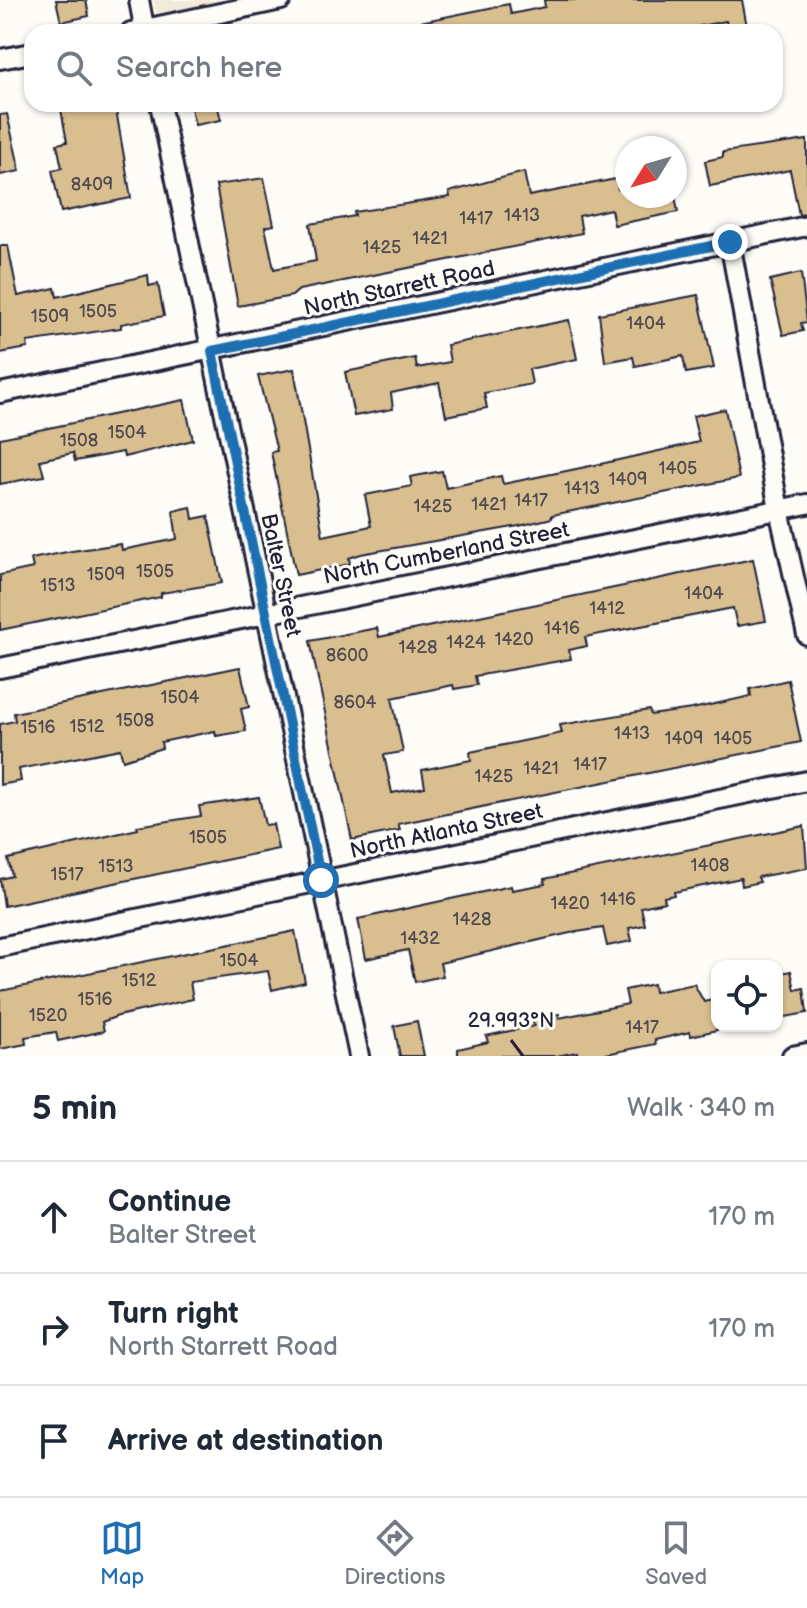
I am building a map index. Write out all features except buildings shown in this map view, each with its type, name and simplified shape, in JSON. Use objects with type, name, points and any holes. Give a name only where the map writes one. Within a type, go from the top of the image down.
[{"type":"street","points":[[139,0],[140,24]]},
{"type":"street","points":[[172,24],[281,0]]},
{"type":"street","points":[[0,59],[24,54]]},
{"type":"street","name":"Balter Street","points":[[162,112],[359,1056]]},
{"type":"street","name":"North Starrett Road","points":[[0,393],[807,226]]},
{"type":"street","points":[[730,242],[779,510],[807,635]]},
{"type":"street","name":"North Cumberland Street","points":[[0,668],[807,504]]},
{"type":"street","name":"North Atlanta Street","points":[[0,947],[807,781]]},
{"type":"street","points":[[792,1056],[807,1053]]},
{"type":"shaded area","points":[[153,0],[245,0],[157,18]]},
{"type":"route","points":[[321,880],[212,351],[730,242]]}]
